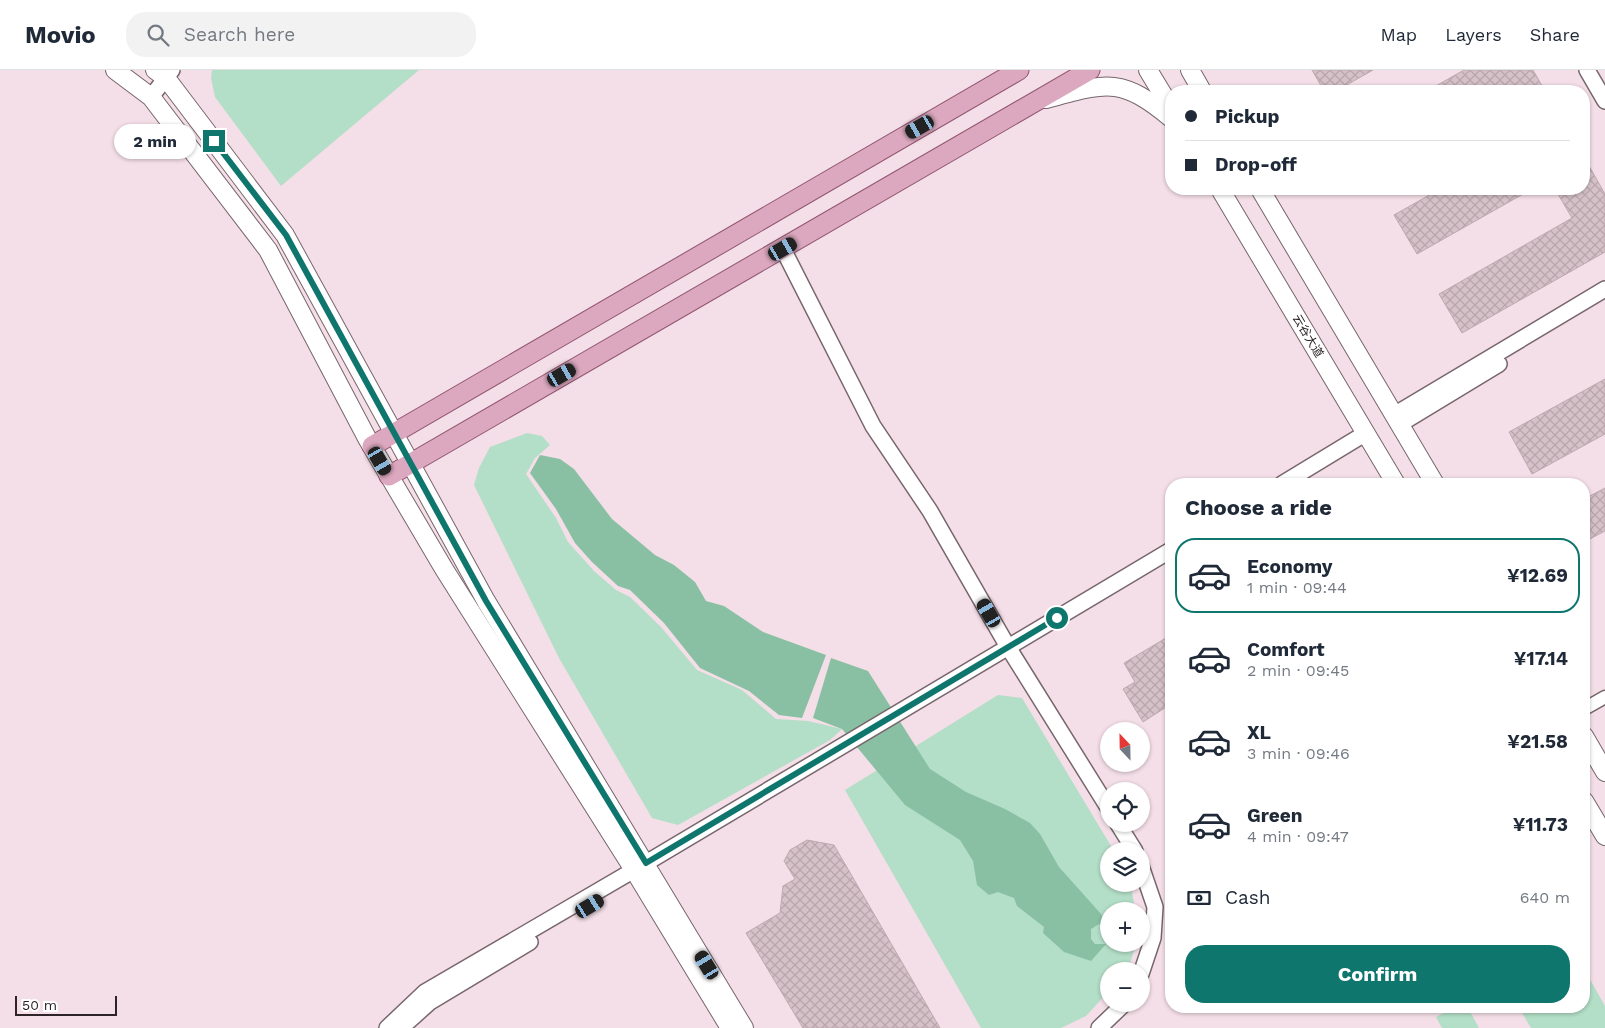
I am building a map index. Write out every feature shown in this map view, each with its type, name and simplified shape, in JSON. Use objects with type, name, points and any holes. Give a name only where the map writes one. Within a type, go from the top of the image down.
[{"type":"main road","points":[[115,70],[151,97],[268,250],[372,446],[444,570],[744,1028]]},
{"type":"main road","points":[[389,476],[410,462],[783,249],[1090,70]]},
{"type":"main road","points":[[1148,70],[1165,98]]},
{"type":"main road","points":[[1190,70],[1199,85]]},
{"type":"main road","points":[[1205,70],[1207,85]]},
{"type":"main road","points":[[164,73],[286,235],[486,601],[642,870],[730,1028]]},
{"type":"main road","points":[[372,446],[1013,73]]},
{"type":"main road","points":[[1034,102],[1082,90],[1114,86],[1138,93],[1165,113]]},
{"type":"main road","name":"云谷大道","points":[[1224,195],[1393,478]]},
{"type":"main road","points":[[1264,195],[1431,478]]},
{"type":"main road","points":[[1590,746],[1605,772]]},
{"type":"main road","points":[[1590,810],[1605,836]]},
{"type":"street","points":[[1587,70],[1605,101]]},
{"type":"street","points":[[151,97],[164,73]]},
{"type":"street","points":[[783,249],[873,426],[930,511],[1011,651],[1100,794]]},
{"type":"street","points":[[1397,419],[1605,289]]},
{"type":"street","points":[[1397,419],[1605,299]]},
{"type":"street","points":[[1293,478],[1369,437]]},
{"type":"street","points":[[1308,478],[1369,437]]},
{"type":"street","points":[[402,1028],[430,1002],[642,870],[1011,651],[1165,554]]},
{"type":"street","points":[[1011,651],[1165,563]]},
{"type":"street","points":[[1590,706],[1605,697]]},
{"type":"street","points":[[387,1028],[425,992],[642,870]]},
{"type":"street","points":[[1145,962],[1153,938],[1155,907],[1150,892]]},
{"type":"street","points":[[1099,1028],[1116,1012]]},
{"type":"shaded area","points":[[212,70],[419,70],[281,186],[215,97],[211,78]]},
{"type":"shaded area","points":[[527,433],[542,436],[550,445],[535,458],[526,474],[556,518],[568,542],[594,571],[616,590],[630,597],[661,627],[697,670],[742,690],[776,719],[808,721],[842,729],[830,740],[678,825],[652,818],[559,658],[474,485],[479,468],[490,447]]},
{"type":"shaded area","points":[[540,455],[560,459],[574,469],[612,519],[655,555],[674,565],[695,582],[706,601],[724,606],[763,632],[826,655],[802,718],[779,715],[749,691],[700,668],[664,623],[630,590],[618,586],[592,562],[575,543],[556,509],[530,473]]},
{"type":"shaded area","points":[[831,658],[868,671],[930,769],[966,792],[1005,809],[1030,823],[1040,834],[1059,867],[1100,913],[1100,924],[1091,929],[1091,939],[1095,944],[1100,944],[1100,951],[1091,961],[1064,952],[1043,933],[1044,927],[1017,906],[1014,898],[998,892],[989,895],[977,885],[973,861],[960,840],[905,805],[842,729],[813,718]]},
{"type":"shaded area","points":[[998,695],[1022,698],[1100,828],[1100,832],[1103,832],[1109,842],[1100,842],[1100,892],[1132,892],[1134,902],[1100,902],[1100,952],[1134,952],[1131,962],[1100,962],[1100,1001],[1086,1016],[1061,1028],[981,1028],[845,790]]},
{"type":"shaded area","points":[[1590,980],[1605,1006],[1605,1028],[1531,1028],[1522,1013],[1590,1013]]},
{"type":"shaded area","points":[[1443,1013],[1471,1013],[1479,1028],[1442,1028],[1436,1017]]},
{"type":"building","points":[[1312,70],[1373,70],[1347,85],[1321,85]]},
{"type":"building","points":[[1464,70],[1533,70],[1542,85],[1438,85]]},
{"type":"building","points":[[1590,168],[1605,194],[1605,252],[1462,333],[1439,294],[1572,218],[1559,195],[1590,195]]},
{"type":"building","points":[[1429,195],[1521,195],[1417,254],[1394,215]]},
{"type":"building","points":[[1605,379],[1605,434],[1532,474],[1509,432]]},
{"type":"building","points":[[1605,488],[1605,531],[1590,539],[1590,496]]},
{"type":"building","points":[[1165,639],[1165,708],[1143,722],[1123,689],[1135,682],[1124,663]]},
{"type":"building","points":[[807,840],[834,845],[940,1028],[803,1028],[746,933],[780,913],[783,886],[795,879],[784,861],[790,850]]},
{"type":"route","points":[[214,141],[286,235],[486,601],[646,863],[1057,618]]}]
